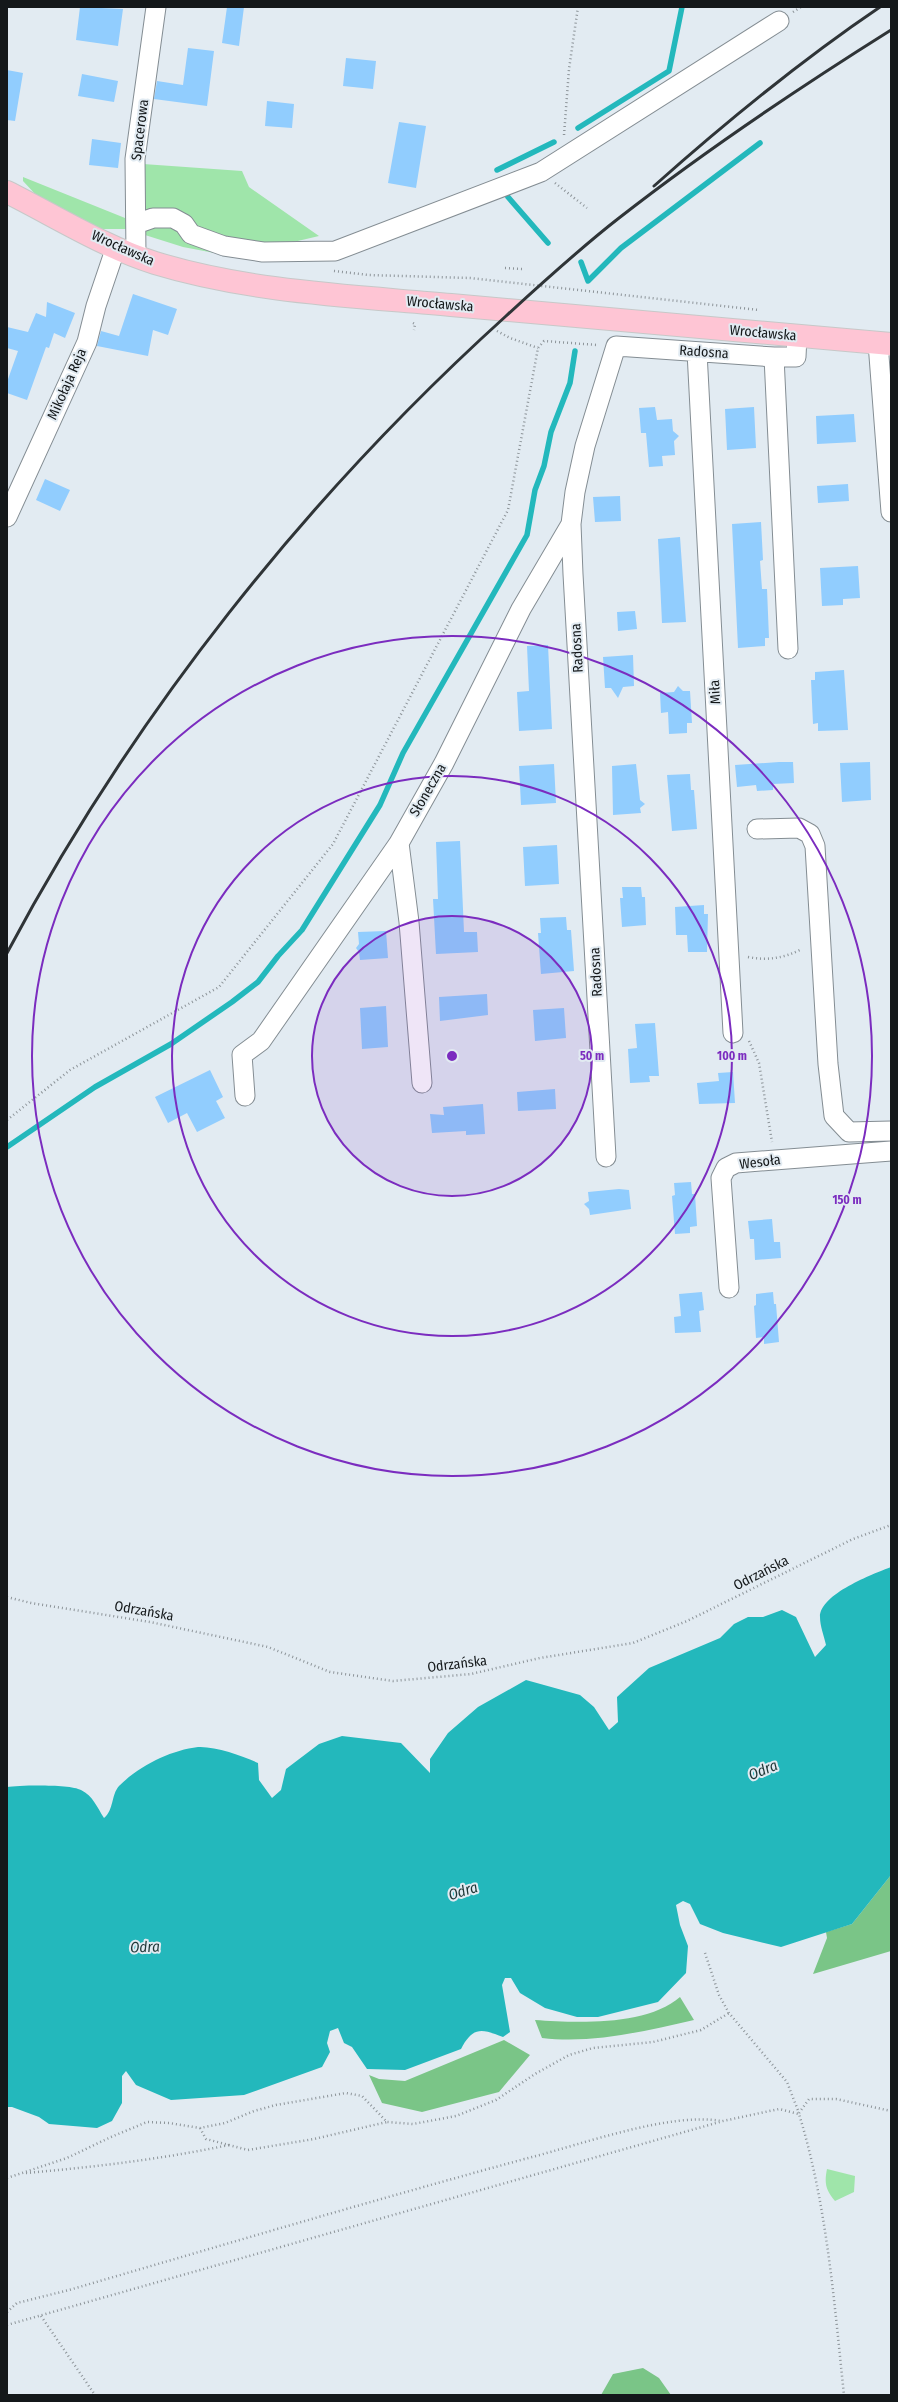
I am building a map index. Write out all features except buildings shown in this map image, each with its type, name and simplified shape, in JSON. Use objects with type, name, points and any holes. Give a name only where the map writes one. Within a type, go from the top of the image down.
[{"type":"main road","name":"Wrocławska","points":[[7,192],[151,262],[199,275],[283,288],[884,343]]},
{"type":"street","name":"Spacerowa","points":[[126,251],[136,224],[135,159],[156,7]]},
{"type":"street","points":[[136,224],[153,218],[173,218],[184,224],[190,234],[224,246],[263,252],[335,251],[541,172],[629,118],[779,21]]},
{"type":"street","name":"Mikołaja Reja","points":[[7,517],[87,342],[96,306],[126,251]]},
{"type":"street","name":"Radosna","points":[[606,1157],[571,524],[579,469],[616,346],[774,357],[796,357],[797,336]]},
{"type":"street","points":[[884,343],[891,512]]},
{"type":"street","name":"Miła","points":[[697,352],[732,1024]]},
{"type":"street","points":[[774,357],[788,649]]},
{"type":"street","name":"Słoneczna","points":[[245,1096],[242,1055],[261,1041],[399,844],[444,763],[521,609],[571,524]]},
{"type":"street","points":[[757,829],[799,828],[810,834],[815,846],[828,1064],[834,1116],[849,1132],[891,1131]]},
{"type":"street","points":[[399,844],[409,922],[422,1083]]},
{"type":"street","name":"Wesoła","points":[[729,1288],[721,1178],[726,1168],[736,1163],[891,1151]]},
{"type":"path","points":[[562,158],[570,69],[578,7]]},
{"type":"path","points":[[541,172],[588,208]]},
{"type":"path","points":[[505,268],[522,269]]},
{"type":"path","points":[[510,282],[760,310]]},
{"type":"path","points":[[497,331],[510,338],[538,348]]},
{"type":"path","points":[[7,1120],[70,1070],[219,987],[333,844],[508,510],[538,348],[544,341],[616,346]]},
{"type":"path","points":[[728,947],[744,956],[764,960],[790,955],[821,940]]},
{"type":"path","points":[[732,1024],[746,1035],[758,1059],[775,1159]]},
{"type":"path","name":"Odrzańska","points":[[7,1597],[31,1603],[150,1622],[268,1647],[330,1672],[393,1681],[471,1674],[540,1658],[633,1643],[687,1622],[853,1539],[891,1525]]},
{"type":"path","points":[[705,1953],[719,1995],[729,2013],[787,2082],[799,2114],[822,2209],[844,2395]]},
{"type":"path","points":[[200,2128],[206,2139],[248,2150],[314,2139],[387,2122],[413,2124],[456,2116],[496,2100],[534,2074],[570,2054],[593,2048],[653,2042],[701,2030],[729,2013]]},
{"type":"path","points":[[7,2178],[67,2158],[147,2122],[169,2123],[200,2128],[225,2123],[254,2111],[276,2105],[346,2093],[362,2096],[387,2122]]},
{"type":"path","points":[[799,2114],[809,2099],[836,2099],[891,2111]]},
{"type":"path","points":[[7,2325],[723,2121],[779,2109],[799,2114]]},
{"type":"path","points":[[7,2312],[17,2303],[69,2290],[440,2182],[599,2139],[672,2121],[711,2119],[723,2121]]},
{"type":"path","points":[[20,2174],[179,2156],[229,2145]]},
{"type":"path","points":[[41,2316],[95,2395]]},
{"type":"green space","points":[[129,163],[242,171],[249,187],[319,236],[285,244],[241,258],[183,247],[126,229],[101,229],[37,196],[23,181],[23,177],[125,218]]},
{"type":"green space","points":[[891,1875],[891,1951],[813,1974],[827,1938],[826,1932],[852,1924]]},
{"type":"green space","points":[[680,1997],[694,2020],[619,2035],[580,2039],[542,2038],[535,2020],[591,2022],[631,2018],[666,2006]]},
{"type":"green space","points":[[504,2040],[530,2055],[499,2092],[422,2112],[382,2103],[369,2075],[379,2079],[405,2081]]},
{"type":"green space","points":[[827,2169],[855,2176],[854,2192],[835,2201],[826,2186]]},
{"type":"green space","points":[[643,2368],[659,2378],[671,2395],[601,2395],[613,2374]]},
{"type":"water","name":"Odra","points":[[891,1567],[891,1875],[852,1924],[781,1947],[723,1933],[700,1924],[690,1904],[683,1901],[676,1905],[680,1925],[688,1946],[686,1973],[658,2002],[598,2017],[577,2017],[545,2008],[520,1993],[511,1978],[505,1978],[502,1985],[510,2032],[503,2037],[489,2032],[479,2031],[470,2036],[461,2049],[405,2070],[367,2069],[352,2047],[344,2043],[338,2028],[330,2031],[327,2043],[330,2052],[322,2067],[244,2095],[171,2100],[136,2085],[126,2071],[122,2076],[122,2103],[112,2121],[97,2128],[49,2124],[39,2117],[12,2107],[7,2107],[7,1787],[45,1786],[75,1788],[89,1795],[104,1818],[111,1807],[116,1790],[136,1772],[166,1755],[188,1749],[205,1747],[229,1752],[258,1763],[259,1780],[272,1798],[281,1790],[286,1769],[319,1744],[342,1736],[401,1743],[430,1773],[430,1759],[448,1733],[478,1707],[526,1680],[580,1695],[594,1707],[609,1730],[618,1722],[617,1697],[649,1668],[720,1638],[734,1624],[748,1617],[763,1617],[782,1610],[796,1617],[815,1657],[826,1645],[820,1617],[822,1609],[829,1600],[849,1586]]},
{"type":"waterway","points":[[578,128],[669,71],[682,7]]},
{"type":"waterway","points":[[497,170],[554,142]]},
{"type":"waterway","points":[[581,262],[588,281],[621,248],[760,143]]},
{"type":"waterway","points":[[508,197],[548,243]]},
{"type":"waterway","points":[[7,1147],[95,1087],[171,1044],[232,1002],[258,982],[278,956],[302,930],[380,805],[403,753],[527,535],[535,490],[544,466],[551,432],[570,383],[575,351]]},
{"type":"railway","points":[[654,186],[708,139],[792,70],[880,7]]},
{"type":"railway","points":[[7,953],[57,864],[110,778],[168,694],[229,613],[293,535],[361,459],[432,386],[506,316],[561,266],[604,230],[719,144],[787,97],[891,30]]}]
